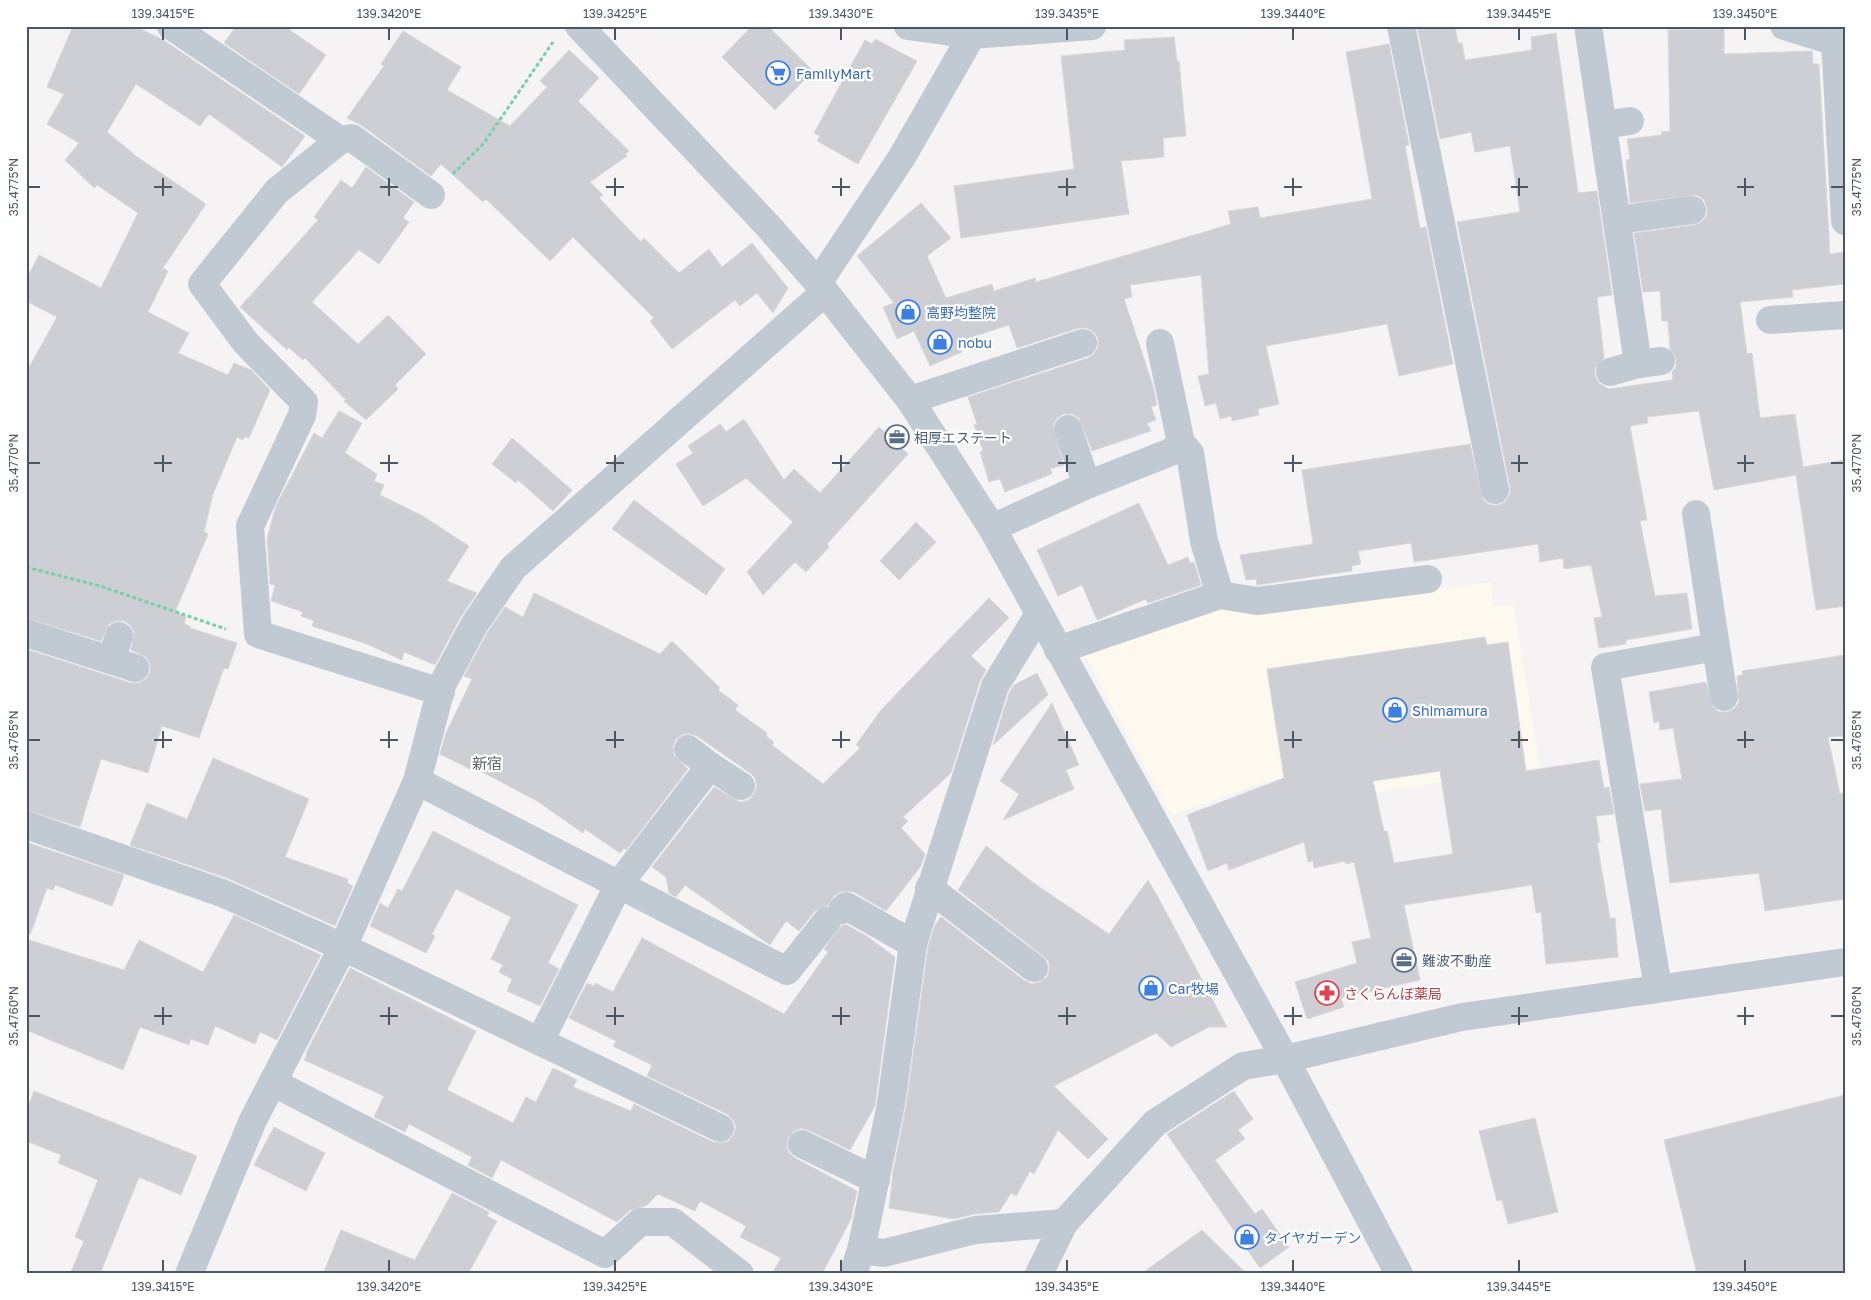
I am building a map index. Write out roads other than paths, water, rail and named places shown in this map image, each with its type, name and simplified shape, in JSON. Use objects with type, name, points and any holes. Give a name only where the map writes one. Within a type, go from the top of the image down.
[{"type":"street","points":[[171,26],[340,140]]},
{"type":"street","points":[[908,26],[973,31],[1092,26]]},
{"type":"street","points":[[1401,26],[1495,490]]},
{"type":"street","points":[[1588,26],[1617,220],[1616,283],[1649,362],[1610,372]]},
{"type":"street","points":[[1784,26],[1840,43],[1845,222]]},
{"type":"street","points":[[568,30],[681,132],[822,288],[910,400],[992,528],[1285,1059],[1398,1274]]},
{"type":"street","points":[[189,1274],[253,1120],[274,1083],[343,947],[418,781],[442,685],[474,625],[513,568],[822,288],[902,156],[973,31]]},
{"type":"street","points":[[1603,125],[1630,121]]},
{"type":"street","points":[[432,195],[352,138],[340,140],[277,191],[202,284],[246,343],[304,402],[302,415],[250,526],[258,634],[441,692]]},
{"type":"street","points":[[1617,220],[1692,210]]},
{"type":"street","points":[[1770,320],[1845,315]]},
{"type":"street","points":[[910,400],[1082,343]]},
{"type":"street","points":[[1160,343],[1181,443],[1190,453],[1204,541],[1220,595]]},
{"type":"street","points":[[1068,429],[1088,485]]},
{"type":"street","points":[[992,528],[1088,485],[1171,452],[1181,443]]},
{"type":"street","points":[[1696,514],[1724,697]]},
{"type":"street","points":[[1058,650],[1220,595],[1257,602],[1399,573],[1428,579]]},
{"type":"street","points":[[857,1262],[891,1104],[913,944],[929,888],[995,686],[1039,614]]},
{"type":"street","points":[[26,633],[122,655]]},
{"type":"street","points":[[1658,988],[1605,667],[1716,647]]},
{"type":"street","points":[[688,748],[710,766],[741,786]]},
{"type":"street","points":[[540,1042],[619,884],[710,766]]},
{"type":"street","points":[[418,781],[787,971],[835,915],[846,906],[913,944]]},
{"type":"street","points":[[26,825],[222,893],[343,947],[720,1128]]},
{"type":"street","points":[[929,888],[1034,968]]},
{"type":"street","points":[[1039,1274],[1064,1223],[1155,1123],[1244,1066],[1285,1059],[1462,1017],[1845,962]]},
{"type":"street","points":[[274,1083],[605,1254],[640,1222],[673,1222],[740,1274]]},
{"type":"street","points":[[802,1144],[876,1180]]},
{"type":"street","points":[[857,1262],[884,1253],[975,1230],[1064,1223]]},
{"type":"place","name":"FamilyMart","points":[[778,73]]},
{"type":"place","name":"高野均整院","points":[[908,312]]},
{"type":"place","name":"nobu","points":[[940,342]]},
{"type":"place","name":"相厚エステート","points":[[897,437]]},
{"type":"place","name":"Shimamura","points":[[1395,710]]},
{"type":"place","name":"難波不動産","points":[[1404,960]]},
{"type":"place","name":"Car牧場","points":[[1151,988]]},
{"type":"place","name":"さくらんぼ薬局","points":[[1327,993]]},
{"type":"place","name":"タイヤガーデン","points":[[1247,1237]]},
{"type":"district","name":"新宿","points":[[487,763]]}]
